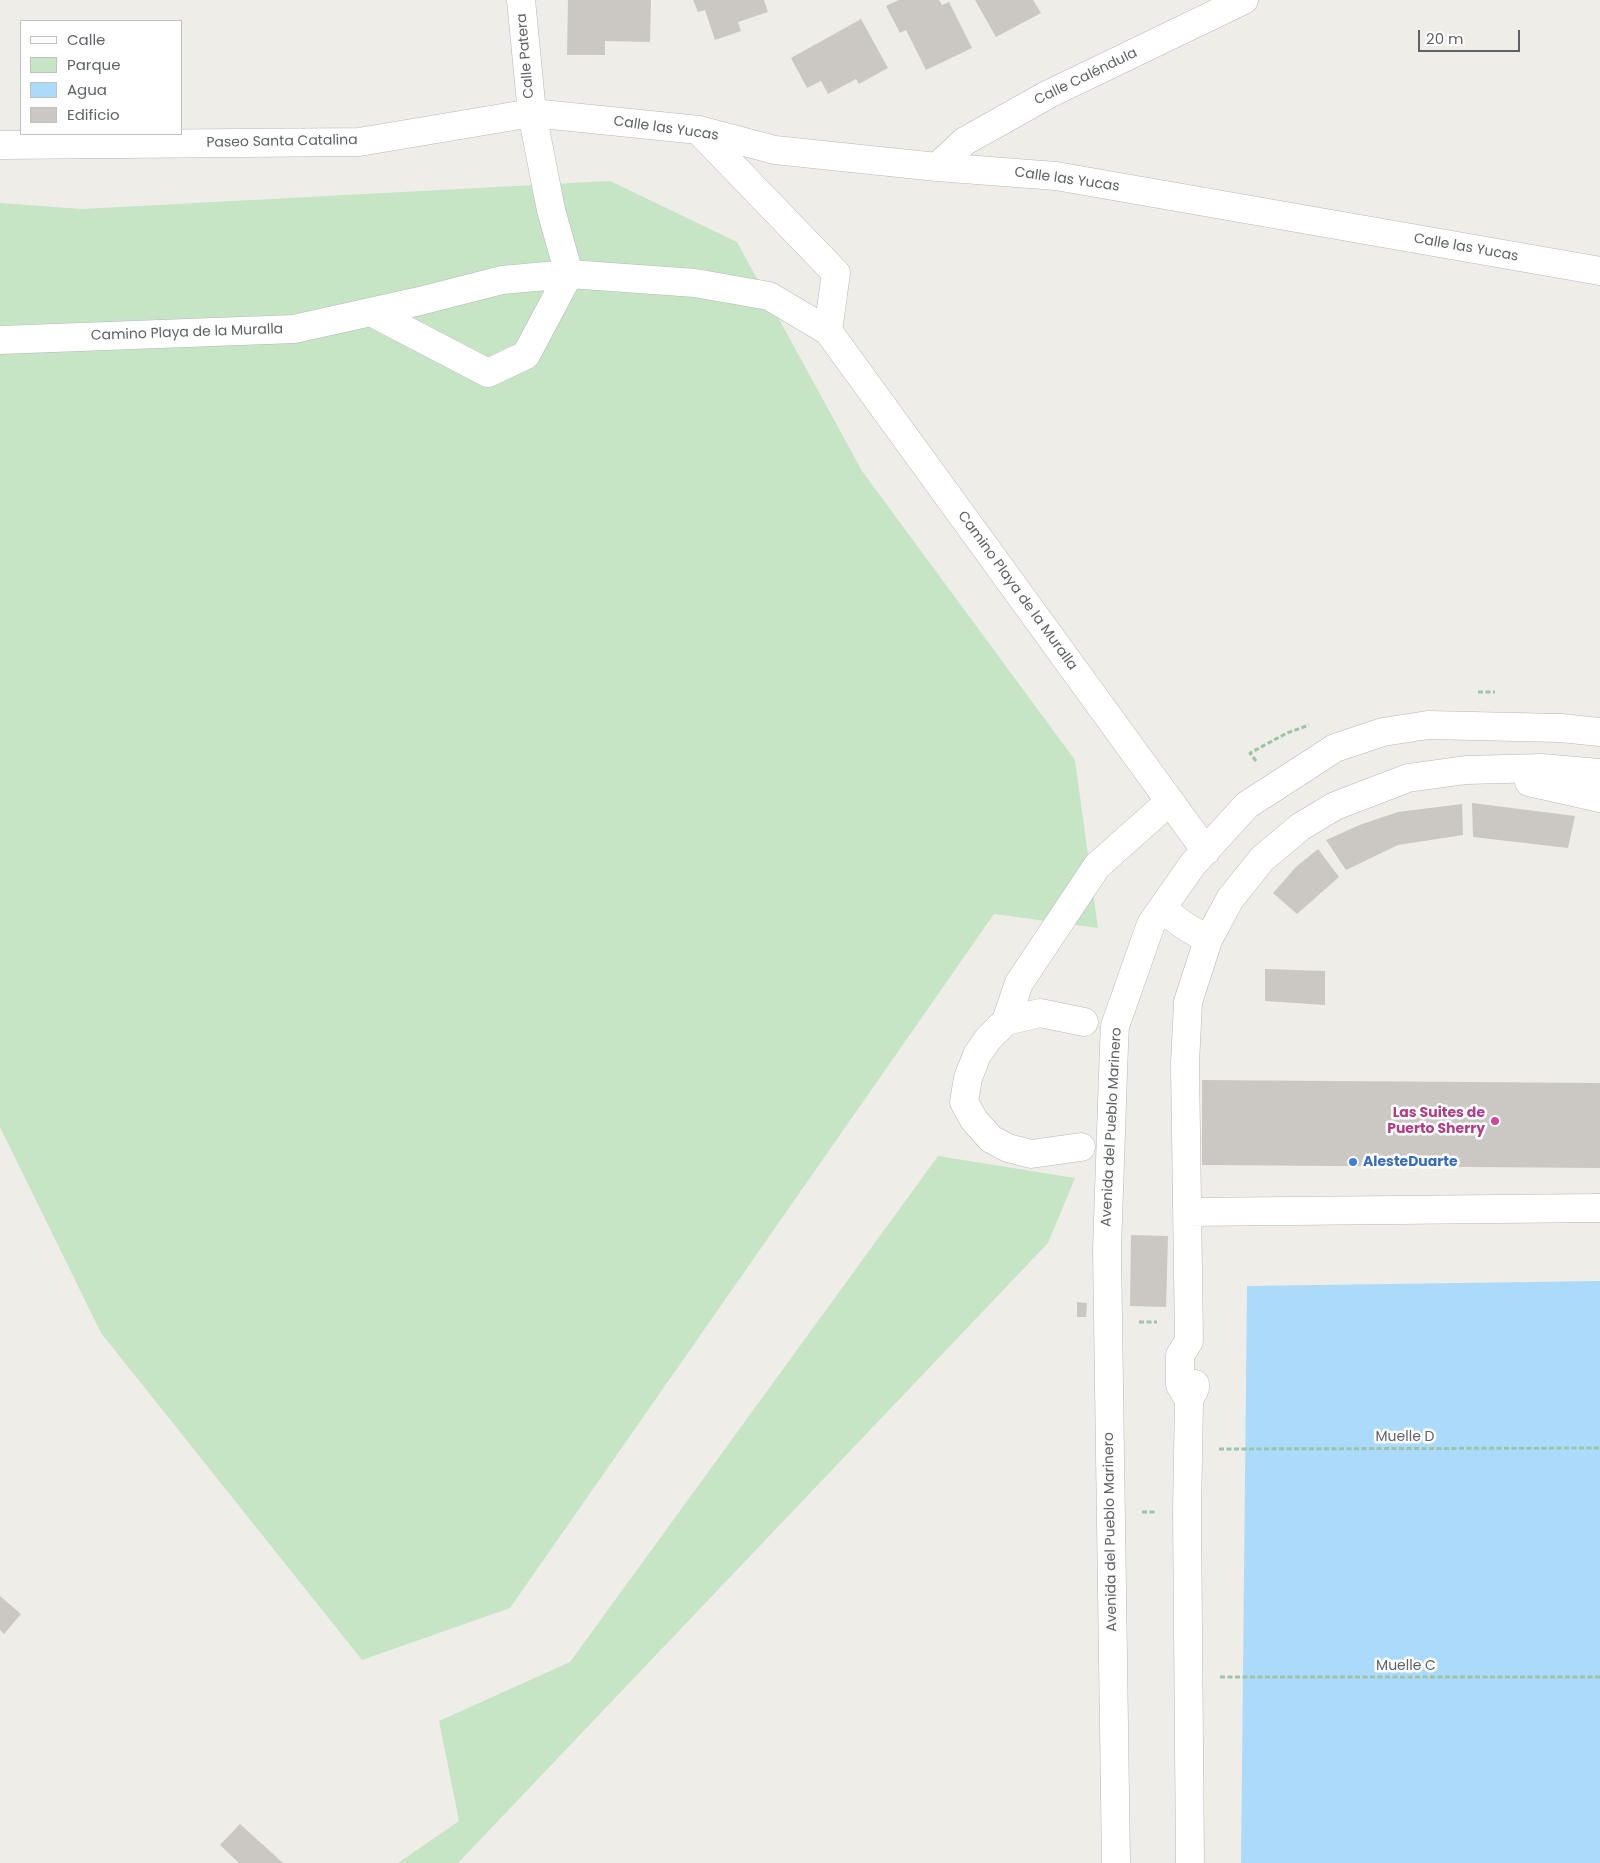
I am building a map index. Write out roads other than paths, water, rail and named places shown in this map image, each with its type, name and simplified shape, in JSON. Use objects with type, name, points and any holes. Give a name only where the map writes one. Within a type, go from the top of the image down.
[{"type":"street","name":"Calle Patera","points":[[521,0],[532,113]]},
{"type":"street","name":"Calle Caléndula","points":[[937,166],[965,141],[1049,94],[1244,0]]},
{"type":"street","name":"Calle las Yucas","points":[[532,113],[699,130],[775,150],[1056,176],[1600,271]]},
{"type":"street","name":"Paseo Santa Catalina","points":[[2,138],[359,142],[532,113]]},
{"type":"street","points":[[371,312],[488,373],[526,355],[569,274],[551,210],[532,113]]},
{"type":"street","points":[[699,130],[836,273],[828,331]]},
{"type":"street","name":"Camino Playa de la Muralla","points":[[0,340],[294,329],[502,280],[569,274],[695,283],[769,296],[828,331],[1206,850]]},
{"type":"street","name":"Avenida del Pueblo Marinero","points":[[1116,1863],[1107,1249],[1115,1026],[1151,924],[1193,864],[1247,805],[1335,748],[1383,732],[1428,725],[1561,728],[1600,732]]},
{"type":"street","points":[[1190,1863],[1187,1512],[1189,1400],[1180,1385],[1180,1356],[1189,1332],[1185,1064],[1188,1002],[1208,940],[1230,899],[1262,859],[1300,827],[1335,806],[1408,778],[1466,770],[1542,768],[1600,773]]},
{"type":"street","points":[[1466,770],[1571,790],[1600,798]]},
{"type":"street","points":[[1081,1146],[1031,1154],[1008,1148],[991,1139],[974,1120],[964,1102],[968,1078],[977,1055],[988,1039],[1006,1021],[1019,983],[1097,866],[1170,801]]},
{"type":"street","points":[[1162,908],[1182,924],[1208,940]]},
{"type":"street","points":[[1006,1021],[1040,1013],[1084,1022]]},
{"type":"street","points":[[1188,1212],[1600,1208]]},
{"type":"water","points":[[1600,1281],[1600,1863],[1241,1863],[1247,1286]]},
{"type":"place","name":"Las Suites de Puerto Sherry","points":[[1495,1121]]},
{"type":"place","name":"AlesteDuarte","points":[[1353,1162]]}]
